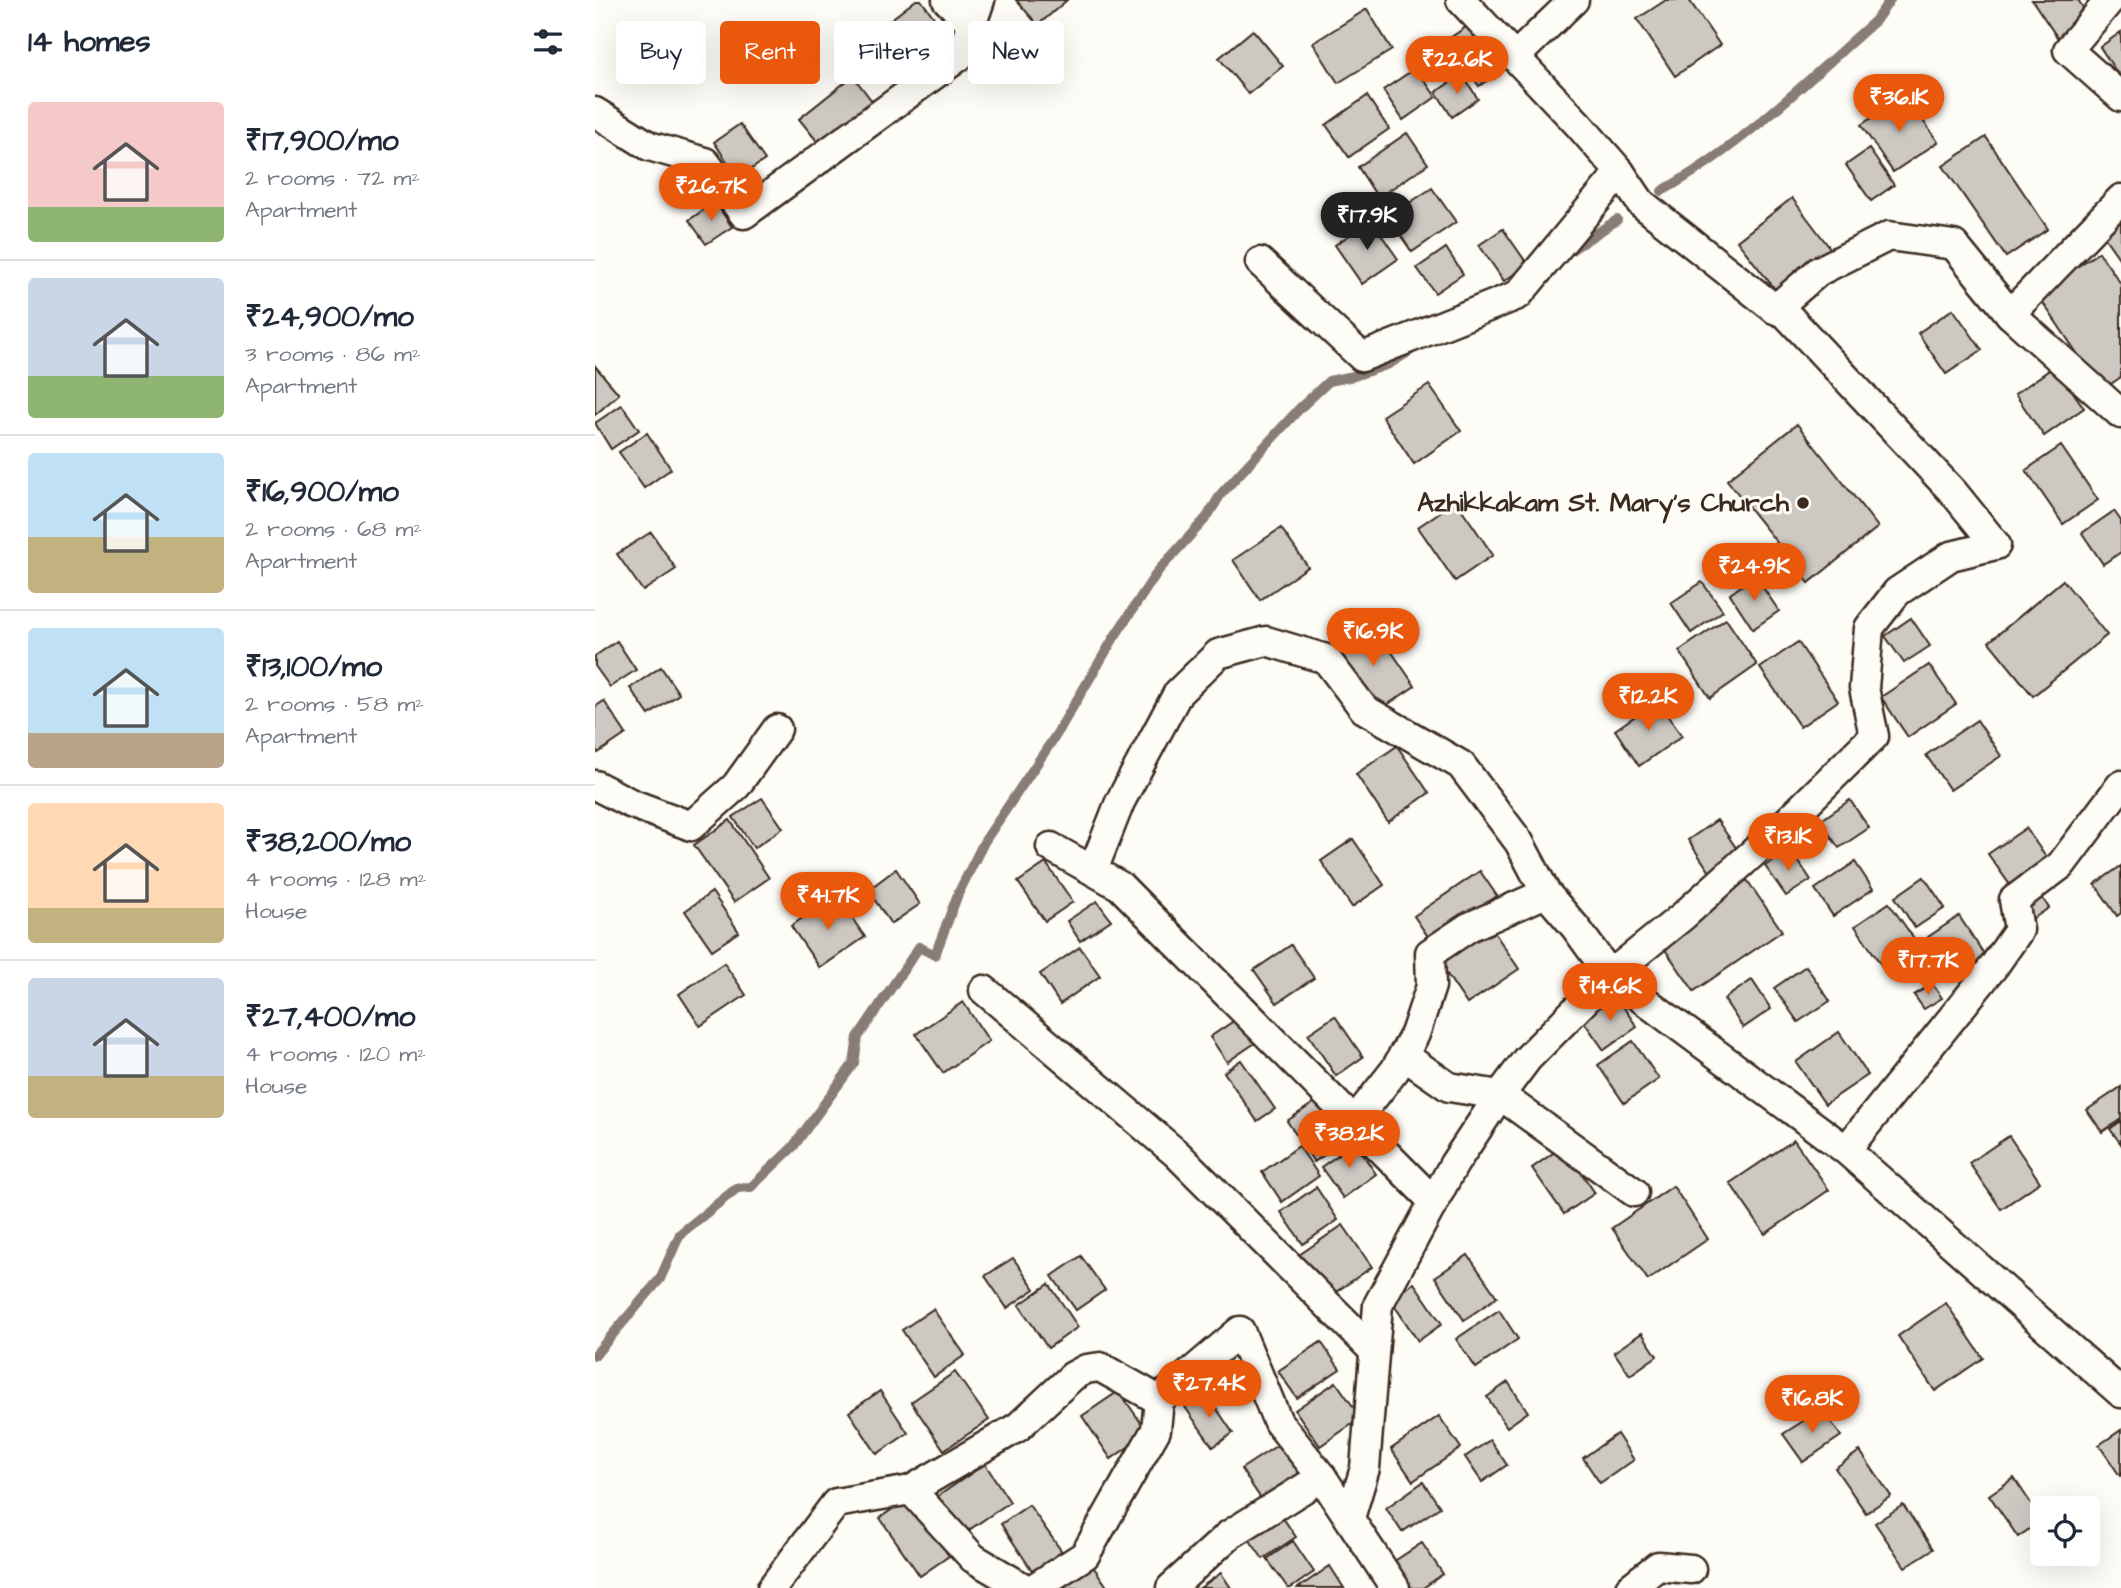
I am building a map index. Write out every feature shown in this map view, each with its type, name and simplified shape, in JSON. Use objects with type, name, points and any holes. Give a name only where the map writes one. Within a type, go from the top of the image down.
[{"type":"street","points":[[595,111],[649,146],[705,162],[744,214],[961,55],[976,12],[947,0]]},
{"type":"street","points":[[1350,1518],[1365,1468],[1378,1305],[1454,1164],[1527,1059],[1610,975],[1683,916],[1772,836],[1874,736],[1864,688],[1869,628],[1897,592],[1951,556],[1996,544],[1954,493],[1786,314],[1775,309],[1641,203],[1620,172],[1461,0]]},
{"type":"street","points":[[1515,57],[1574,0]]},
{"type":"street","points":[[2110,0],[2068,50],[2121,97]]},
{"type":"street","points":[[1260,262],[1362,357],[1518,295],[1620,172]]},
{"type":"street","points":[[2010,314],[2121,199]]},
{"type":"street","points":[[1775,309],[1819,271],[1889,236],[1954,245],[2010,314],[2121,414]]},
{"type":"street","points":[[1093,870],[1120,802],[1178,693],[1218,654],[1266,640],[1326,659],[1364,709],[1461,765],[1519,842],[1546,893],[1576,928],[1610,975],[1846,1150],[2121,1394]]},
{"type":"street","points":[[595,785],[630,803],[691,827],[736,786],[777,729]]},
{"type":"street","points":[[1846,1150],[1994,966],[2019,930],[2014,900],[2061,864],[2117,798]]},
{"type":"street","points":[[1051,847],[1120,886],[1434,1202]]},
{"type":"street","points":[[1354,1122],[1395,1070],[1415,1034],[1431,986],[1430,953],[1469,927],[1546,893]]},
{"type":"street","points":[[984,990],[1177,1154],[1374,1351]]},
{"type":"street","points":[[1403,1055],[1449,1087],[1500,1095],[1634,1192]]},
{"type":"street","points":[[1034,1588],[1085,1555],[1156,1430],[1159,1400],[1240,1331],[1278,1422],[1322,1477],[1395,1588]]},
{"type":"street","points":[[772,1588],[837,1503],[912,1490],[1018,1427],[1073,1376],[1086,1369],[1100,1367],[1159,1400]]},
{"type":"street","points":[[1171,1588],[1229,1535],[1322,1477]]},
{"type":"street","points":[[912,1490],[972,1558],[1024,1588]]},
{"type":"street","points":[[1630,1588],[1658,1566],[1691,1569]]},
{"type":"building","points":[[916,0],[921,0],[937,21],[889,21]]},
{"type":"building","points":[[1016,0],[1067,0],[1043,21],[1034,21]]},
{"type":"building","points":[[1666,0],[1689,0],[1720,45],[1675,76],[1637,19]]},
{"type":"building","points":[[2032,0],[2078,0],[2091,19],[2059,40]]},
{"type":"building","points":[[1367,9],[1392,50],[1338,83],[1313,43]]},
{"type":"building","points":[[1469,25],[1501,71],[1479,86],[1447,40]]},
{"type":"building","points":[[1253,30],[1283,66],[1248,94],[1219,58]]},
{"type":"building","points":[[2121,32],[2121,74],[2119,76],[2100,47]]},
{"type":"building","points":[[1416,68],[1436,97],[1403,120],[1383,90]]},
{"type":"building","points":[[1462,74],[1478,99],[1452,117],[1436,92]]},
{"type":"building","points":[[843,84],[859,84],[878,109],[825,151],[799,119]]},
{"type":"building","points":[[895,84],[908,84],[900,90]]},
{"type":"building","points":[[1905,95],[1938,142],[1893,172],[1861,125]]},
{"type":"building","points":[[1367,96],[1389,129],[1349,157],[1326,125]]},
{"type":"building","points":[[740,124],[765,160],[738,178],[714,142]]},
{"type":"building","points":[[1407,133],[1428,164],[1378,198],[1358,167]]},
{"type":"building","points":[[1986,137],[2048,229],[2006,257],[1943,166]]},
{"type":"building","points":[[1869,149],[1894,185],[1871,201],[1846,165]]},
{"type":"building","points":[[1432,188],[1456,222],[1412,252],[1388,217]]},
{"type":"building","points":[[1792,198],[1836,256],[1782,298],[1737,241]]},
{"type":"building","points":[[715,202],[732,227],[706,244],[689,220]]},
{"type":"building","points":[[2121,217],[2121,261],[2100,231]]},
{"type":"building","points":[[1371,220],[1398,259],[1362,284],[1335,245]]},
{"type":"building","points":[[1503,229],[1528,265],[1504,281],[1479,245]]},
{"type":"building","points":[[1446,248],[1463,274],[1435,293],[1417,268]]},
{"type":"building","points":[[2099,252],[2121,284],[2121,377],[2102,390],[2037,294]]},
{"type":"building","points":[[1953,309],[1982,350],[1946,374],[1918,333]]},
{"type":"building","points":[[595,366],[619,394],[595,415]]},
{"type":"building","points":[[2055,366],[2084,408],[2044,436],[2015,394]]},
{"type":"building","points":[[1429,385],[1461,431],[1414,464],[1382,416]]},
{"type":"building","points":[[622,405],[639,430],[611,449],[595,423]]},
{"type":"building","name":"Azhikkakam St. Mary's Church","points":[[1797,424],[1878,527],[1809,583],[1727,480]]},
{"type":"building","points":[[647,433],[671,469],[644,488],[619,452]]},
{"type":"building","points":[[2061,446],[2098,500],[2063,524],[2026,470]]},
{"type":"building","points":[[1456,501],[1493,555],[1455,581],[1418,527]]},
{"type":"building","points":[[2114,511],[2121,521],[2121,552],[2103,564],[2082,533]]},
{"type":"building","points":[[1281,528],[1308,567],[1260,600],[1233,560]]},
{"type":"building","points":[[651,532],[676,569],[643,591],[617,554]]},
{"type":"building","points":[[1741,548],[1754,565],[1729,582],[1717,564]]},
{"type":"building","points":[[1755,576],[1779,611],[1753,629],[1730,594]]},
{"type":"building","points":[[2063,580],[2107,635],[2033,696],[1989,642]]},
{"type":"building","points":[[1702,582],[1723,611],[1691,633],[1671,603]]},
{"type":"building","points":[[1911,618],[1930,646],[1904,663],[1885,636]]},
{"type":"building","points":[[1726,619],[1757,665],[1710,698],[1679,651]]},
{"type":"building","points":[[1372,623],[1415,686],[1375,713],[1332,650]]},
{"type":"building","points":[[617,641],[636,670],[610,687],[595,666],[595,656]]},
{"type":"building","points":[[1798,642],[1838,701],[1800,727],[1760,668]]},
{"type":"building","points":[[1929,665],[1956,704],[1908,737],[1881,697]]},
{"type":"building","points":[[661,667],[679,694],[649,715],[630,688]]},
{"type":"building","points":[[604,701],[626,734],[598,753],[595,748],[595,707]]},
{"type":"building","points":[[1657,701],[1682,736],[1639,766],[1615,730]]},
{"type":"building","points":[[1977,720],[2001,756],[1950,790],[1926,755]]},
{"type":"building","points":[[1397,746],[1429,793],[1388,822],[1356,774]]},
{"type":"building","points":[[762,798],[783,828],[754,848],[733,817]]},
{"type":"building","points":[[1850,800],[1869,828],[1839,848],[1820,821]]},
{"type":"building","points":[[730,820],[769,878],[734,902],[694,845]]},
{"type":"building","points":[[1717,820],[1741,855],[1712,875],[1688,840]]},
{"type":"building","points":[[2026,828],[2052,866],[2015,892],[1988,854]]},
{"type":"building","points":[[1353,839],[1384,885],[1352,907],[1321,861]]},
{"type":"building","points":[[1790,849],[1811,880],[1786,896],[1765,866]]},
{"type":"building","points":[[1855,862],[1873,889],[1833,916],[1815,889]]},
{"type":"building","points":[[1046,863],[1073,902],[1045,921],[1018,882]]},
{"type":"building","points":[[2121,866],[2121,913],[2117,916],[2095,884]]},
{"type":"building","points":[[896,869],[920,904],[891,924],[868,890]]},
{"type":"building","points":[[1480,871],[1497,896],[1431,941],[1414,916]]},
{"type":"building","points":[[1924,877],[1945,908],[1915,928],[1895,897]]},
{"type":"building","points":[[1747,880],[1782,931],[1694,991],[1659,941]]},
{"type":"building","points":[[2035,887],[2049,908],[2031,920],[2017,900]]},
{"type":"building","points":[[712,892],[739,932],[712,950],[685,911]]},
{"type":"building","points":[[836,895],[865,937],[820,968],[791,926]]},
{"type":"building","points":[[1097,901],[1111,920],[1080,941],[1067,921]]},
{"type":"building","points":[[1889,903],[1917,943],[1882,966],[1855,926]]},
{"type":"building","points":[[1959,916],[1988,960],[1958,980],[1928,937]]},
{"type":"building","points":[[1488,923],[1519,969],[1467,1004],[1436,958]]},
{"type":"building","points":[[1291,945],[1314,978],[1277,1003],[1254,970]]},
{"type":"building","points":[[1080,947],[1100,976],[1060,1004],[1040,974]]},
{"type":"building","points":[[724,963],[746,995],[700,1026],[679,994]]},
{"type":"building","points":[[1806,966],[1830,1001],[1798,1022],[1774,988]]},
{"type":"building","points":[[1752,980],[1771,1009],[1743,1028],[1724,999]]},
{"type":"building","points":[[1932,984],[1942,998],[1924,1009],[1914,995]]},
{"type":"building","points":[[1616,996],[1637,1027],[1604,1050],[1582,1019]]},
{"type":"building","points":[[963,1002],[989,1041],[943,1073],[916,1034]]},
{"type":"building","points":[[1241,1016],[1258,1041],[1227,1062],[1210,1037]]},
{"type":"building","points":[[1335,1016],[1363,1057],[1336,1076],[1308,1034]]},
{"type":"building","points":[[1839,1032],[1868,1075],[1825,1104],[1796,1062]]},
{"type":"building","points":[[1633,1041],[1659,1079],[1624,1103],[1598,1065]]},
{"type":"building","points":[[1241,1060],[1275,1109],[1257,1121],[1224,1072]]},
{"type":"building","points":[[2121,1087],[2121,1119],[2102,1132],[2087,1110]]},
{"type":"building","points":[[1318,1100],[1346,1140],[1314,1162],[1287,1121]]},
{"type":"building","points":[[2121,1121],[2121,1144],[2110,1129]]},
{"type":"building","points":[[2009,1136],[2040,1182],[2001,1209],[1969,1163]]},
{"type":"building","points":[[1794,1140],[1829,1190],[1765,1234],[1730,1183]]},
{"type":"building","points":[[1355,1143],[1376,1174],[1343,1198],[1321,1167]]},
{"type":"building","points":[[1299,1146],[1319,1176],[1282,1202],[1262,1172]]},
{"type":"building","points":[[1563,1146],[1595,1193],[1564,1214],[1532,1168]]},
{"type":"building","points":[[1673,1186],[1708,1239],[1648,1280],[1612,1228]]},
{"type":"building","points":[[1316,1187],[1338,1220],[1303,1244],[1281,1212]]},
{"type":"building","points":[[1343,1225],[1372,1267],[1327,1298],[1299,1255]]},
{"type":"building","points":[[1468,1255],[1497,1297],[1464,1320],[1435,1277]]},
{"type":"building","points":[[1081,1256],[1105,1290],[1076,1310],[1052,1276]]},
{"type":"building","points":[[1013,1258],[1035,1289],[1007,1308],[985,1276]]},
{"type":"building","points":[[1414,1283],[1442,1324],[1418,1341],[1390,1299]]},
{"type":"building","points":[[1049,1284],[1078,1327],[1048,1348],[1019,1305]]},
{"type":"building","points":[[1946,1303],[1983,1358],[1935,1391],[1898,1336]]},
{"type":"building","points":[[933,1309],[965,1355],[934,1377],[902,1330]]},
{"type":"building","points":[[1499,1310],[1518,1339],[1476,1368],[1456,1339]]},
{"type":"building","points":[[1642,1333],[1657,1356],[1630,1375],[1614,1352]]},
{"type":"building","points":[[1321,1342],[1340,1369],[1297,1398],[1278,1371]]},
{"type":"building","points":[[955,1372],[989,1420],[944,1450],[911,1402]]},
{"type":"building","points":[[1336,1382],[1361,1418],[1320,1446],[1295,1410]]},
{"type":"building","points":[[1508,1382],[1528,1412],[1507,1427],[1487,1397]]},
{"type":"building","points":[[880,1391],[908,1433],[877,1454],[849,1412]]},
{"type":"building","points":[[1119,1391],[1148,1433],[1111,1459],[1082,1416]]},
{"type":"building","points":[[1206,1393],[1233,1433],[1213,1447],[1185,1407]]},
{"type":"building","points":[[1822,1409],[1841,1436],[1803,1462],[1783,1434]]},
{"type":"building","points":[[1439,1416],[1461,1448],[1413,1481],[1391,1449]]},
{"type":"building","points":[[2121,1430],[2121,1475],[2120,1476],[2099,1445]]},
{"type":"building","points":[[1617,1434],[1634,1460],[1600,1483],[1583,1458]]},
{"type":"building","points":[[1490,1440],[1507,1465],[1482,1482],[1465,1457]]},
{"type":"building","points":[[1279,1444],[1304,1480],[1266,1506],[1241,1469]]},
{"type":"building","points":[[1860,1451],[1891,1496],[1866,1513],[1835,1468]]},
{"type":"building","points":[[985,1464],[1010,1502],[960,1536],[934,1499]]},
{"type":"building","points":[[2014,1478],[2030,1502],[2030,1528],[2018,1537],[1989,1495]]},
{"type":"building","points":[[1423,1482],[1440,1507],[1402,1532],[1386,1508]]},
{"type":"building","points":[[909,1497],[949,1556],[920,1576],[880,1518]]},
{"type":"building","points":[[1029,1505],[1067,1559],[1037,1578],[1001,1524]]},
{"type":"building","points":[[1903,1505],[1933,1549],[1905,1567],[1875,1523]]},
{"type":"building","points":[[1277,1509],[1296,1537],[1263,1559],[1244,1532]]},
{"type":"building","points":[[1293,1541],[1314,1572],[1288,1588],[1267,1559]]},
{"type":"building","points":[[1422,1543],[1443,1574],[1423,1588],[1402,1588],[1387,1566]]},
{"type":"building","points":[[1090,1562],[1108,1588],[1053,1588]]},
{"type":"building","points":[[1330,1566],[1344,1588],[1298,1588]]},
{"type":"building","points":[[1221,1573],[1231,1588],[1200,1588]]},
{"type":"waterway","points":[[1662,191],[1691,174],[1773,112],[1875,21],[1890,0]]},
{"type":"waterway","points":[[1565,254],[1617,220]]},
{"type":"waterway","points":[[595,1355],[660,1279],[680,1234],[737,1188],[751,1187],[793,1147],[854,1063],[858,1037],[919,947],[935,955],[958,894],[984,842],[1056,735],[1115,636],[1158,571],[1207,517],[1221,494],[1300,408],[1329,381],[1389,364],[1410,351]]},
{"type":"place","name":"Azhikkakam St. Mary's Church","points":[[1803,503]]}]
